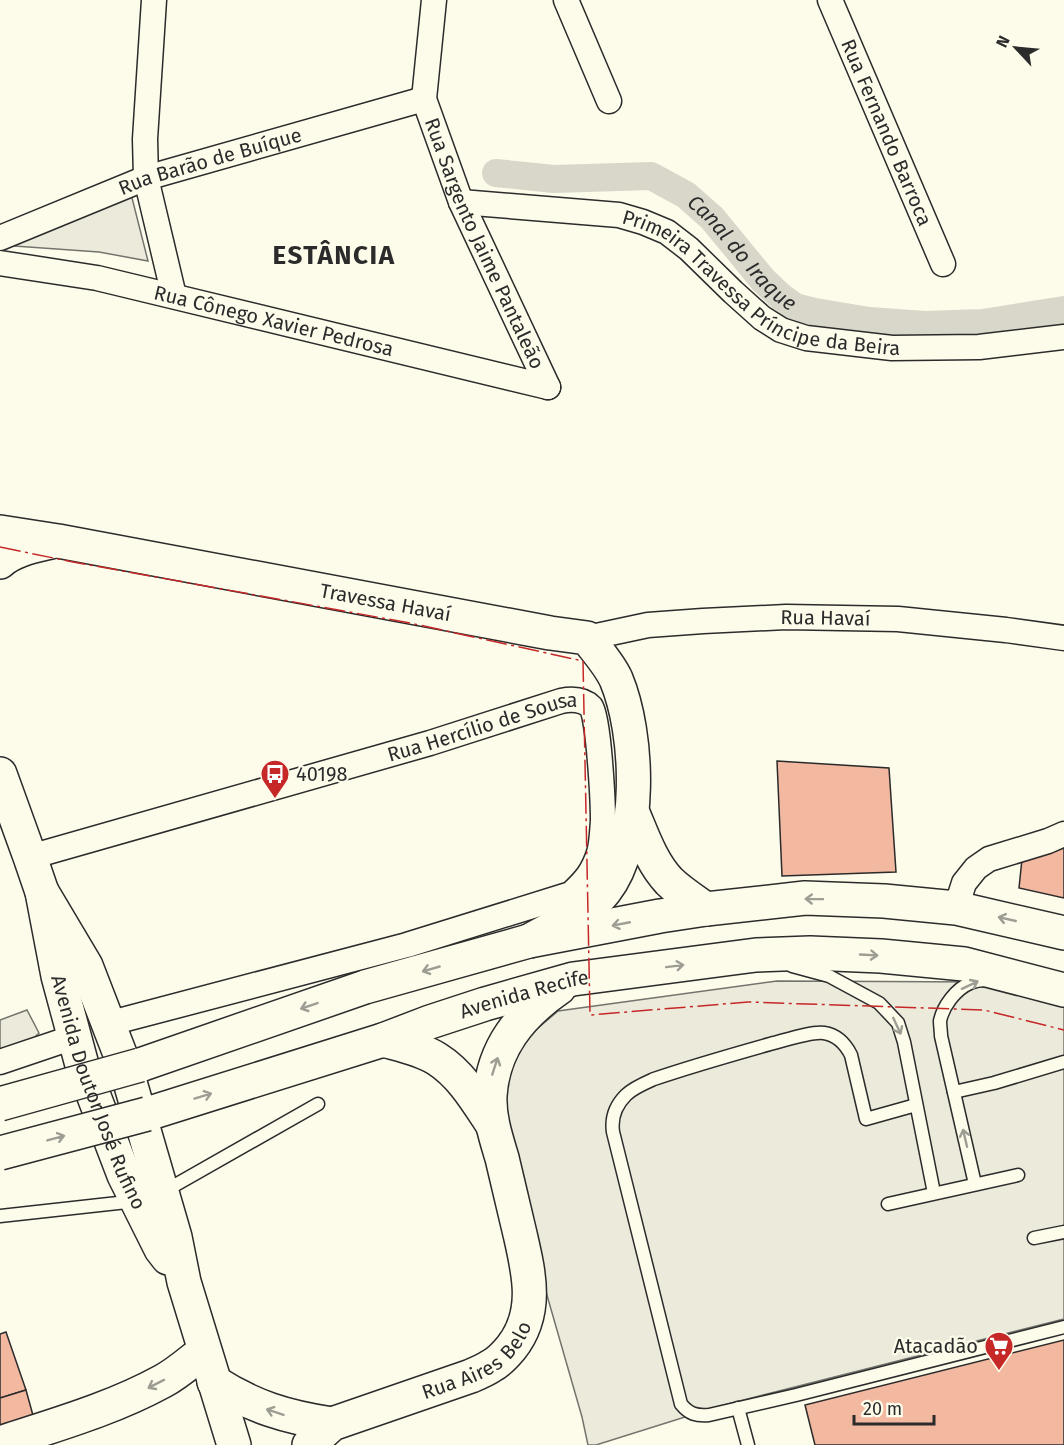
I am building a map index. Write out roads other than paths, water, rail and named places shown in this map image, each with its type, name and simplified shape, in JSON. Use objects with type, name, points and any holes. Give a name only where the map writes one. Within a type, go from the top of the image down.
[{"type":"main road","name":"Travessa Havaí","points":[[0,532],[538,631],[587,638]]},
{"type":"main road","points":[[0,562],[28,548],[58,541]]},
{"type":"main road","points":[[529,941],[584,909],[604,892],[616,873],[626,847],[632,811],[634,761],[627,715],[610,667],[587,638]]},
{"type":"main road","name":"Avenida Doutor José Rufino","points":[[0,774],[42,892],[58,976],[82,1065],[124,1175],[150,1197],[175,1237],[184,1282],[234,1445]]},
{"type":"main road","points":[[632,811],[659,868],[669,881],[706,909]]},
{"type":"main road","name":"Avenida Doutor José Rufino","points":[[42,892],[86,966],[127,1072],[150,1197]]},
{"type":"main road","points":[[0,1104],[140,1065],[365,987],[529,941],[660,916],[805,898],[884,901],[956,908],[1064,933]]},
{"type":"main road","name":"Avenida Recife","points":[[0,1153],[147,1114],[379,1041],[430,1022],[573,979],[756,955],[810,953],[881,956],[964,964],[1064,990]]},
{"type":"main road","name":"Rua Aires Belo","points":[[309,1445],[332,1424],[471,1376],[492,1366],[516,1341],[530,1306],[530,1287],[526,1260],[492,1124],[490,1098],[492,1075],[501,1050],[516,1025],[541,1001],[573,979]]},
{"type":"main road","name":"Rua Aires Belo","points":[[379,1041],[417,1049],[437,1059],[466,1087],[492,1124]]},
{"type":"main road","points":[[0,1443],[89,1413],[142,1392],[165,1380],[204,1351]]},
{"type":"main road","points":[[214,1382],[251,1403],[273,1411],[332,1424]]},
{"type":"street","points":[[154,0],[145,139],[146,178],[174,296]]},
{"type":"street","points":[[424,99],[434,0]]},
{"type":"street","points":[[566,0],[609,101]]},
{"type":"street","name":"Rua Fernando Barroca","points":[[830,0],[943,264]]},
{"type":"street","name":"Rua Barão de Buíque","points":[[0,238],[146,178],[424,99]]},
{"type":"street","name":"Rua Sargento Jaime Pantaleão","points":[[424,99],[461,202],[548,387]]},
{"type":"street","name":"Primeira Travessa Príncipe da Beira","points":[[461,202],[620,215],[643,222],[667,232],[689,249],[762,318],[781,330],[806,338],[892,348],[979,347],[1064,337]]},
{"type":"street","name":"Rua Cônego Xavier Pedrosa","points":[[0,263],[97,278],[548,387]]},
{"type":"street","name":"Rua Havaí","points":[[587,638],[648,625],[786,617],[898,619],[1064,638]]},
{"type":"street","name":"Rua Hercílio de Sousa","points":[[30,857],[430,743],[561,701],[572,699],[591,707],[598,742],[603,821],[600,850],[593,870],[571,894],[407,945],[107,1024]]},
{"type":"street","points":[[956,908],[964,883],[976,868],[989,859],[1064,834]]},
{"type":"street","points":[[0,1062],[74,1037]]},
{"type":"lane","points":[[756,955],[829,976],[879,1003],[898,1023],[904,1042],[934,1193]]},
{"type":"lane","points":[[975,1184],[940,1023],[949,1001],[971,982],[1028,980]]},
{"type":"lane","points":[[916,1105],[866,1119],[851,1055],[847,1047],[834,1036],[818,1033],[777,1042],[653,1080],[627,1093],[619,1103],[614,1112],[613,1132],[681,1404],[686,1411],[700,1416],[1064,1327]]},
{"type":"lane","points":[[954,1092],[994,1083],[1064,1062]]},
{"type":"lane","points":[[0,1216],[150,1197],[318,1104]]},
{"type":"lane","points":[[888,1204],[1018,1174]]},
{"type":"lane","points":[[1034,1238],[1064,1232]]},
{"type":"lane","points":[[738,1408],[748,1445]]},
{"type":"waterway","name":"Canal do Iraque","points":[[496,173],[554,179],[651,176],[686,195],[712,218],[763,280],[780,296],[795,307],[815,312],[869,321],[925,325],[983,323],[1064,310]]},
{"type":"place","name":"40198","points":[[275,800]]},
{"type":"place","name":"Atacadão","points":[[999,1372]]},
{"type":"district","name":"ESTÂNCIA","points":[[334,255]]}]
